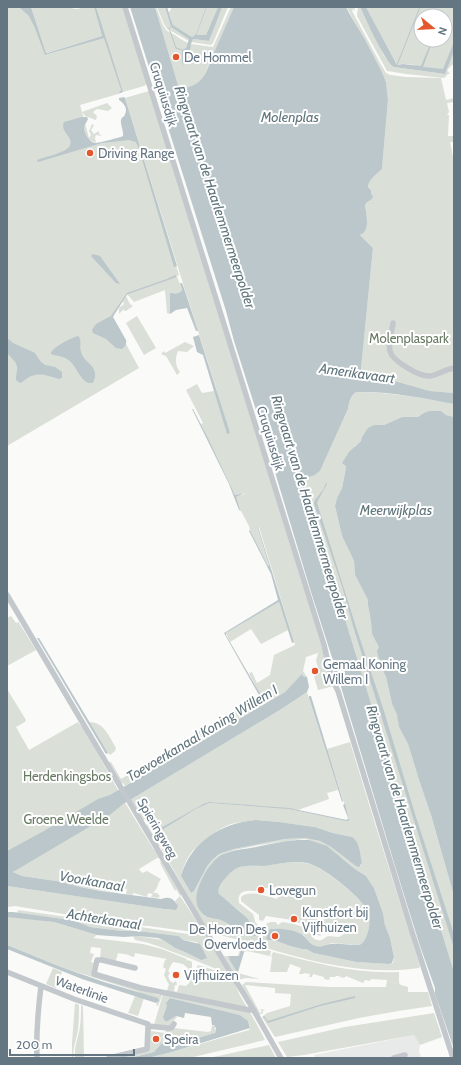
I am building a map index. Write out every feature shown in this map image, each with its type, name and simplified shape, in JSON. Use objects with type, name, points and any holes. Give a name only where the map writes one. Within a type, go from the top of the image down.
[{"type":"street","name":"Cruquiusdijk","points":[[125,7],[324,645],[332,679],[338,691],[410,927],[453,1058]]},
{"type":"street","points":[[393,323],[389,350],[393,357],[413,372],[430,376],[446,369],[454,368]]},
{"type":"street","name":"Spieringweg","points":[[7,595],[254,1010],[281,1058]]},
{"type":"street","points":[[135,968],[97,960],[94,974],[141,988],[254,1010]]},
{"type":"street","name":"Waterlinie","points":[[7,972],[74,999],[148,1024],[148,1026],[171,1028],[174,1024]]},
{"type":"street","points":[[37,1058],[38,1009],[41,986]]},
{"type":"street","points":[[109,1058],[147,1049],[148,1026]]},
{"type":"street","points":[[394,1058],[405,1055]]},
{"type":"shaded area","points":[[414,1035],[420,1045],[419,1051],[421,1058],[315,1058],[314,1055]]},
{"type":"green space","points":[[7,7],[30,7],[46,55],[104,37],[105,38],[96,7],[124,7],[148,83],[144,86],[123,92],[114,66],[121,90],[118,94],[80,105],[89,138],[91,135],[89,131],[92,124],[94,125],[91,130],[94,134],[99,131],[99,134],[102,136],[96,135],[96,143],[90,140],[91,145],[136,136],[179,275],[177,276],[182,290],[179,294],[170,293],[170,314],[167,313],[165,290],[134,302],[127,294],[126,296],[130,304],[133,306],[126,311],[123,310],[119,314],[119,308],[124,304],[123,301],[112,318],[139,368],[7,446]]},
{"type":"green space","points":[[31,7],[64,7],[77,9],[94,7],[102,36],[46,53]]},
{"type":"green space","points":[[155,7],[167,31],[188,43],[186,48],[182,50],[182,63],[184,64],[191,44],[213,47],[231,7],[234,7],[203,78],[193,86],[185,89],[178,85]]},
{"type":"green space","points":[[157,7],[165,7],[171,27],[189,38],[189,41],[171,31],[169,26],[168,30]]},
{"type":"green space","points":[[172,7],[206,7],[196,34],[192,37],[173,25],[169,14]]},
{"type":"green space","points":[[207,7],[218,7],[206,35],[198,35],[197,34]]},
{"type":"green space","points":[[222,7],[228,7],[213,43],[211,45],[191,42],[193,39],[209,41]]},
{"type":"green space","name":"Molenplaspark","points":[[343,7],[355,7],[354,11],[353,9],[352,11],[386,73],[406,77],[441,78],[446,100],[454,98],[454,102],[447,103],[449,112],[447,115],[449,115],[448,136],[454,136],[454,142],[450,142],[454,162],[454,393],[430,391],[363,372],[361,369],[373,248],[360,235],[365,232],[367,226],[365,205],[370,201],[371,190],[368,187],[368,184],[382,169],[388,100],[386,82],[382,72],[347,8]]},
{"type":"green space","points":[[358,7],[360,7],[384,56],[394,67],[445,74],[422,66],[420,67],[405,64],[397,65],[366,7],[454,7],[454,63],[447,70],[450,74],[444,78],[387,71],[357,16]]},
{"type":"green space","points":[[149,91],[334,686],[318,690],[314,676],[320,673],[316,661],[318,653],[306,657],[303,671],[307,677],[302,675],[285,692],[125,786],[123,783],[121,784],[108,762],[111,762],[121,779],[261,697],[249,673],[252,672],[257,683],[270,675],[274,655],[295,645],[259,527],[257,528],[269,565],[268,566],[249,526],[239,510],[240,508],[235,497],[245,493],[235,495],[201,424],[203,423],[186,390],[197,384],[202,393],[214,391],[227,433],[216,388],[125,98]]},
{"type":"green space","points":[[107,103],[112,108],[108,111],[97,109],[93,112],[97,116],[96,120],[85,116],[82,112]]},
{"type":"green space","points":[[137,316],[156,348],[144,355],[126,323]]},
{"type":"green space","points":[[185,342],[194,346],[187,352],[178,351],[176,362],[180,372],[177,375],[166,356],[161,354],[164,351],[165,353]]},
{"type":"green space","points":[[356,392],[393,394],[454,404],[454,417],[446,415],[441,411],[422,414],[418,417],[402,417],[384,425],[374,425],[355,446],[346,466],[342,488],[335,506],[342,536],[354,561],[355,575],[368,600],[372,634],[379,647],[383,671],[386,677],[392,704],[398,714],[399,727],[408,744],[431,815],[454,896],[454,972],[303,483],[304,479],[315,475],[320,471],[348,409],[349,402]]},
{"type":"green space","points":[[279,602],[288,630],[261,644],[251,629],[230,642],[226,633]]},
{"type":"green space","points":[[11,616],[16,623],[19,622],[36,650],[7,666],[7,618]]},
{"type":"green space","name":"Groene Weelde","points":[[7,689],[26,720],[16,727],[29,750],[78,722],[82,726],[127,806],[154,850],[156,850],[182,894],[180,896],[176,889],[175,891],[160,863],[159,858],[139,869],[142,873],[147,871],[161,879],[153,893],[157,893],[160,896],[158,898],[151,897],[153,894],[148,893],[147,897],[134,893],[132,895],[126,894],[127,889],[118,888],[117,893],[80,887],[63,882],[22,876],[13,872],[17,869],[7,866]]},
{"type":"green space","points":[[307,692],[338,790],[327,793],[329,799],[298,810],[291,809],[348,821],[349,819],[327,749],[350,742],[420,966],[419,968],[399,970],[360,969],[301,958],[263,947],[261,943],[267,923],[271,922],[276,922],[278,925],[282,922],[302,926],[311,932],[314,939],[319,940],[328,936],[339,937],[344,934],[322,932],[320,936],[316,934],[316,930],[292,920],[266,916],[263,921],[259,920],[259,915],[241,901],[241,897],[249,894],[259,894],[277,899],[280,891],[279,887],[264,888],[261,892],[245,891],[240,895],[239,903],[253,914],[255,922],[262,929],[258,941],[254,944],[220,935],[213,929],[207,929],[160,846],[158,846],[146,825],[147,824],[154,836],[172,859],[168,850],[149,823],[147,817],[135,803],[145,819],[143,821],[130,799],[280,710]],"holes":[[[209,802],[276,808],[209,803],[196,809],[162,830],[161,829],[205,803]],[[256,820],[315,827],[352,837],[360,855],[361,866],[348,860],[331,847],[320,841],[305,838],[285,839],[234,849],[215,856],[210,862],[194,891],[191,893],[181,876],[191,853],[210,836],[226,826]],[[304,839],[309,840],[342,858],[366,876],[374,888],[383,913],[394,957],[393,963],[356,962],[315,953],[274,940],[267,940],[266,937],[273,928],[288,930],[304,935],[310,944],[318,947],[332,943],[359,945],[365,940],[369,927],[368,914],[365,907],[340,882],[310,864],[294,862],[241,867],[232,871],[224,880],[220,886],[219,894],[241,912],[256,930],[239,932],[224,921],[204,915],[198,889],[206,872],[217,857],[245,848]]]},
{"type":"green space","points":[[89,722],[99,724],[106,730],[116,748],[110,755],[108,753]]},
{"type":"green space","points":[[7,886],[171,910],[178,908],[175,901],[180,896],[204,932],[149,926],[122,926],[90,921],[76,916],[15,906],[7,907]]},
{"type":"green space","points":[[18,910],[74,918],[87,923],[123,928],[140,927],[205,935],[228,974],[159,947],[135,940],[133,936],[163,940],[175,948],[201,960],[197,942],[183,940],[179,936],[90,927],[70,920],[17,913]]},
{"type":"green space","points":[[9,916],[54,922],[97,935],[93,938],[143,944],[162,949],[187,959],[186,961],[188,960],[192,962],[192,969],[194,968],[196,970],[198,965],[223,974],[230,978],[234,983],[265,1040],[189,1058],[148,1058],[249,1030],[249,1024],[247,1020],[240,1015],[170,998],[165,1003],[167,1005],[163,1017],[168,1021],[176,1016],[177,1017],[169,1026],[154,1025],[163,994],[166,994],[169,984],[164,975],[166,969],[163,967],[165,960],[167,959],[135,953],[134,957],[118,953],[115,961],[100,958],[101,948],[91,947],[90,953],[94,954],[91,962],[94,963],[92,974],[162,995],[158,1006],[156,1005],[158,1001],[136,991],[61,967],[7,945],[7,917]],"holes":[[[173,962],[183,964],[189,969],[185,971],[184,975],[190,982],[186,986],[179,985],[177,992],[174,991],[175,985],[177,985],[176,981],[173,983],[170,981],[168,976],[170,973],[168,971]]]},
{"type":"green space","points":[[242,943],[271,951],[270,956],[247,951],[245,949],[246,951],[244,952],[238,973],[260,979],[246,978],[237,980],[224,956],[238,956]]},
{"type":"green space","points":[[273,952],[335,967],[366,971],[399,972],[399,983],[408,987],[408,992],[428,992],[432,1006],[359,1018],[275,1037],[262,1017],[267,1013],[290,1006],[291,994],[275,993],[275,988],[245,985],[260,1013],[262,1012],[260,1009],[265,1010],[259,1015],[242,985],[246,982],[330,987],[386,987],[387,980],[371,979],[370,981],[365,980],[363,983],[346,976],[344,978],[339,976],[330,977],[329,980],[313,974],[312,977],[309,977],[310,974],[299,974],[301,968],[290,964],[287,972],[270,972],[271,957]]},
{"type":"green space","points":[[53,968],[62,972],[56,988],[46,984]]},
{"type":"green space","points":[[135,996],[144,998],[138,1016],[128,1013]]},
{"type":"green space","points":[[75,1003],[79,1005],[79,1020],[72,1058],[72,1043]]},
{"type":"green space","points":[[81,1005],[83,1006],[84,1058],[75,1058],[75,1048],[80,1025]]},
{"type":"green space","points":[[434,1013],[442,1037],[420,1045],[414,1035],[287,1057],[278,1042],[345,1027]]},
{"type":"green space","points":[[212,1025],[215,1026],[214,1034],[195,1039],[168,1038],[154,1052],[130,1058],[117,1058],[148,1051],[150,1028],[151,1031],[165,1033],[166,1030],[174,1028],[208,1032],[211,1031]]},
{"type":"green space","points":[[269,1045],[276,1058],[209,1058]]},
{"type":"water","points":[[19,7],[31,7],[47,53],[102,36],[94,7],[96,7],[123,92],[118,94],[121,90],[104,38],[45,55],[29,16]]},
{"type":"water","name":"Molenplas","points":[[130,7],[155,7],[178,85],[183,88],[194,85],[204,76],[212,58],[211,56],[212,57],[234,7],[346,7],[364,38],[386,82],[388,100],[382,169],[368,184],[373,196],[372,199],[365,205],[367,226],[365,232],[360,235],[373,248],[361,369],[363,372],[430,391],[454,393],[454,404],[393,394],[356,392],[349,402],[348,409],[320,471],[315,475],[304,479],[303,483],[454,972],[454,1049],[435,994],[435,988],[395,866],[338,677],[336,677],[334,671],[336,670],[226,311]]},
{"type":"water","points":[[165,7],[167,7],[169,13],[173,7],[169,14],[173,25],[192,37],[196,34],[206,7],[197,34],[198,35],[206,35],[218,7],[222,7],[209,41],[193,39],[184,65],[182,63],[182,50],[186,48],[189,39],[171,27]]},
{"type":"water","points":[[360,7],[366,7],[397,65],[403,64],[421,66],[429,48],[430,48],[423,67],[443,69],[452,48],[453,48],[454,42],[454,51],[445,74],[394,67],[380,49]]},
{"type":"water","points":[[124,97],[177,266],[174,267],[136,142],[129,140],[102,143],[38,162],[37,160],[59,153],[69,147],[71,144],[63,126],[64,122],[87,117],[88,119],[84,130],[87,137],[95,143],[123,136],[121,120],[122,117],[124,117],[126,110],[119,98]]},
{"type":"water","points":[[93,254],[100,256],[120,284],[116,283],[91,256]]},
{"type":"water","points":[[176,275],[176,277],[126,296],[113,317],[126,340],[126,345],[122,349],[116,348],[106,339],[93,333],[92,330],[96,324],[111,316],[127,293]]},
{"type":"water","points":[[180,283],[182,283],[184,288],[198,331],[196,331],[187,308],[176,310],[170,314],[170,293],[181,292],[182,290]]},
{"type":"water","points":[[199,335],[230,433],[227,434],[203,355],[197,352],[193,337]]},
{"type":"water","points":[[78,336],[80,339],[80,350],[83,356],[94,368],[95,377],[93,383],[88,383],[85,381],[67,359],[51,354],[52,351],[59,346]]},
{"type":"water","points":[[7,338],[13,343],[35,353],[40,361],[45,365],[55,367],[62,372],[62,378],[59,379],[35,375],[21,383],[18,382],[16,379],[17,365],[7,352]]},
{"type":"water","points":[[192,409],[208,438],[235,495],[245,493],[236,497],[239,510],[229,484]]},
{"type":"water","name":"Meerwijkplas","points":[[429,411],[441,411],[446,415],[454,417],[454,896],[431,815],[408,744],[399,727],[397,714],[392,704],[382,662],[379,659],[377,651],[379,647],[372,634],[368,600],[355,575],[354,561],[342,536],[335,506],[342,488],[345,473],[346,466],[342,463],[349,452],[361,441],[368,428],[374,425],[384,425],[402,417],[418,417]]},
{"type":"water","points":[[326,483],[317,503],[453,931],[454,948],[353,626],[342,586],[314,503]]},
{"type":"water","points":[[257,527],[294,642],[292,643],[279,602],[226,633],[262,697],[149,763],[259,695],[224,633],[278,600],[271,574],[249,531],[250,530],[268,566],[269,565]]},
{"type":"water","points":[[37,638],[39,638],[108,753],[106,754]]},
{"type":"water","points":[[302,674],[303,676],[307,677],[309,687],[307,692],[280,710],[123,804],[111,814],[13,872],[22,876],[63,882],[101,891],[161,899],[169,898],[173,899],[176,903],[178,906],[177,909],[164,909],[7,886],[7,851],[98,799],[110,795],[285,692]]},
{"type":"water","points":[[309,696],[311,696],[343,801],[342,802],[309,698]]},
{"type":"water","points":[[209,802],[289,808],[347,820],[348,818],[343,805],[345,804],[349,820],[346,821],[289,809],[209,803],[196,809],[162,830],[161,828],[205,803]]},
{"type":"water","points":[[256,820],[315,827],[352,837],[357,842],[362,863],[359,867],[356,866],[331,847],[320,841],[305,838],[285,839],[234,849],[219,854],[208,865],[194,891],[191,893],[181,876],[192,853],[200,844],[210,836],[231,825]]},
{"type":"water","points":[[298,840],[309,840],[327,846],[366,876],[374,888],[383,913],[394,957],[392,963],[356,962],[314,953],[306,949],[290,946],[274,940],[267,940],[266,938],[269,930],[272,929],[297,932],[304,936],[312,944],[318,946],[329,944],[359,945],[366,938],[369,927],[369,917],[361,902],[347,888],[330,875],[307,863],[291,862],[264,866],[240,867],[226,877],[220,886],[219,894],[248,919],[252,927],[257,932],[256,936],[246,935],[223,921],[205,916],[200,911],[196,898],[200,883],[208,868],[218,857],[235,851]]},
{"type":"water","points":[[7,912],[70,920],[90,927],[179,936],[183,940],[200,944],[207,958],[201,960],[158,938],[97,935],[54,922],[7,917]]},
{"type":"water","points":[[7,945],[61,967],[158,998],[159,1001],[156,1003],[82,979],[7,949]]},
{"type":"water","points":[[241,950],[244,952],[237,972],[229,959],[230,958],[228,957],[239,956]]},
{"type":"water","points":[[355,996],[355,998],[320,1006],[268,1023],[263,1016],[268,1021],[322,1004]]},
{"type":"water","points":[[170,998],[240,1015],[248,1021],[250,1028],[148,1058],[130,1058],[154,1052],[163,1042],[173,1036],[195,1039],[215,1033],[216,1028],[212,1025],[211,1017],[185,1013],[184,1018],[176,1016],[168,1021],[165,1021],[163,1017],[167,1005],[165,1003]]},
{"type":"waterway","points":[[397,65],[420,7]]},
{"type":"waterway","points":[[171,27],[169,28],[176,48],[182,50]]},
{"type":"place","name":"De Hommel","points":[[176,57]]},
{"type":"place","name":"Driving Range","points":[[90,153]]},
{"type":"place","name":"Gemaal Koning Willem I","points":[[315,671]]},
{"type":"place","name":"Lovegun","points":[[261,890]]},
{"type":"place","name":"Kunstfort bij Vijfhuizen","points":[[294,919]]},
{"type":"place","name":"De Hoorn Des Overvloeds","points":[[275,936]]},
{"type":"place","name":"Vijfhuizen","points":[[176,975]]},
{"type":"place","name":"Speira","points":[[156,1039]]},
{"type":"water label","name":"Ringvaart van de Haarlemmermeerpolder","points":[[215,197]]},
{"type":"water label","name":"Amerikavaart","points":[[357,373]]},
{"type":"water label","name":"Ringvaart van de Haarlemmermeerpolder","points":[[310,507]]},
{"type":"water label","name":"Toevoerkanaal Koning Willem I","points":[[202,733]]},
{"type":"water label","name":"Ringvaart van de Haarlemmermeerpolder","points":[[405,817]]},
{"type":"water label","name":"Voorkanaal","points":[[92,881]]},
{"type":"water label","name":"Achterkanaal","points":[[104,919]]},
{"type":"park label","name":"Herdenkingsbos","points":[[67,776]]}]
